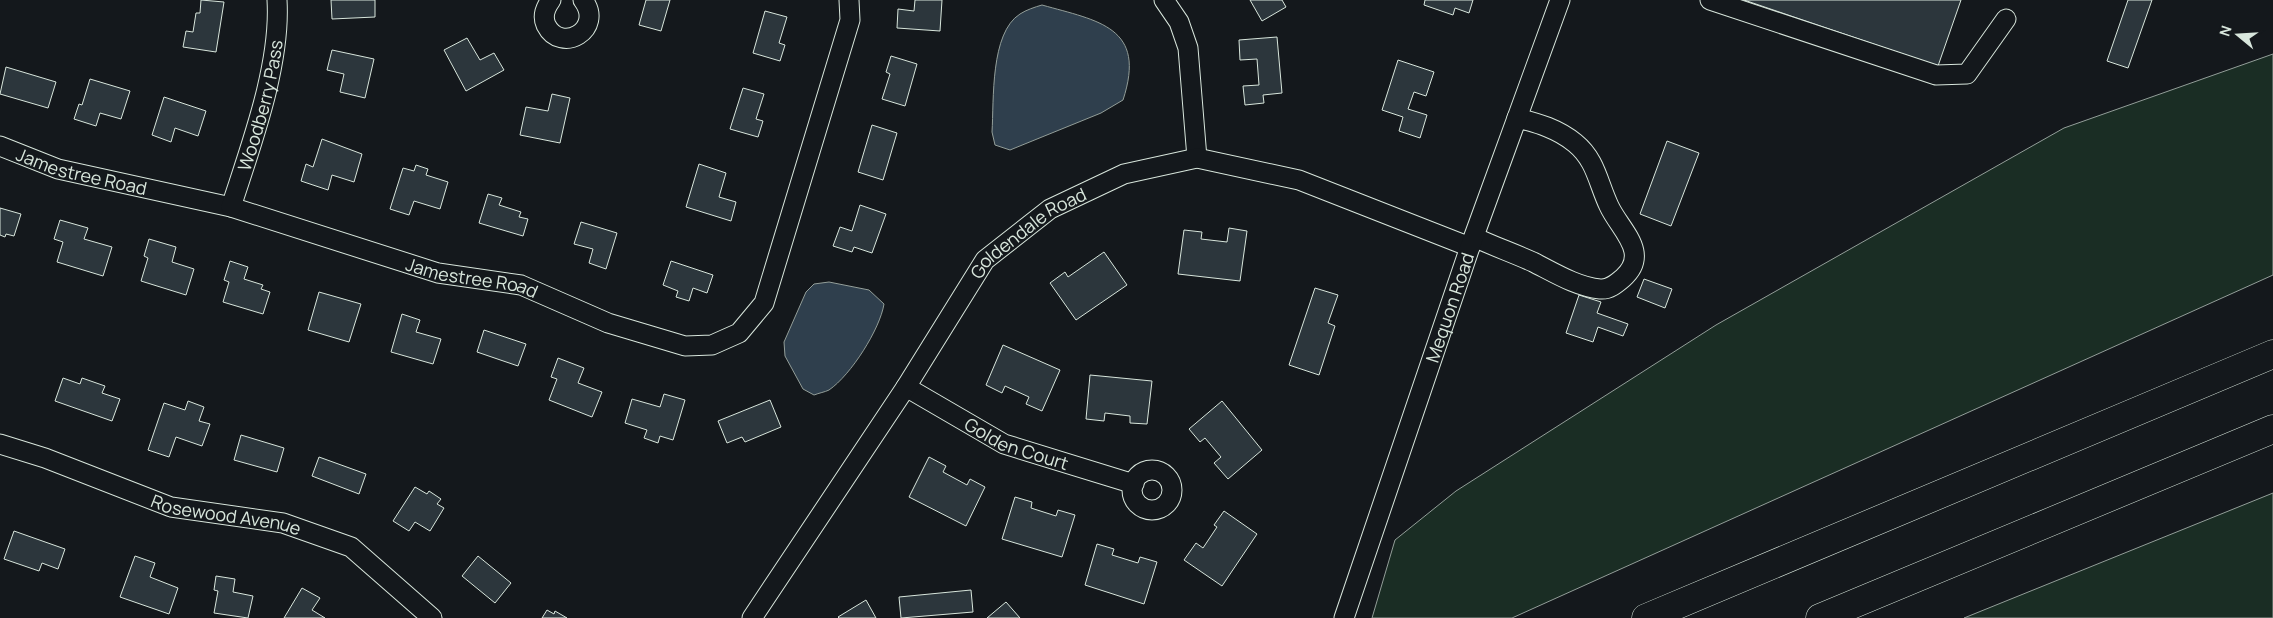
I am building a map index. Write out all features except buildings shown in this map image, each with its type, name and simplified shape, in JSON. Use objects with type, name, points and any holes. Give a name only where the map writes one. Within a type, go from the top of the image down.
[{"type":"highway","points":[[1646,618],[2273,354]]},
{"type":"highway","points":[[1820,618],[2273,428]]},
{"type":"street","name":"Woodberry Pass","points":[[231,207],[252,140],[275,50],[278,19],[277,0]]},
{"type":"street","points":[[550,0],[544,14],[544,22],[553,34],[567,39],[581,34],[589,22],[588,7],[583,0]]},
{"type":"street","name":"Jamestree Road","points":[[0,146],[58,169],[231,207],[438,273],[521,285],[608,322],[685,346],[712,346],[740,333],[764,303],[850,20],[849,0]]},
{"type":"street","points":[[1164,0],[1179,22],[1188,48],[1196,158]]},
{"type":"street","name":"Mequon Road","points":[[1346,611],[1472,242],[1560,0]]},
{"type":"street","points":[[1710,0],[1936,75],[1967,74],[2006,19]]},
{"type":"street","name":"Goldendale Road","points":[[752,618],[906,387],[984,260],[1050,209],[1124,174],[1196,158],[1299,180],[1472,242],[1574,282],[1602,289],[1615,285],[1628,274],[1634,262],[1632,242],[1614,215],[1590,159],[1576,144],[1559,132],[1541,124],[1517,118]]},
{"type":"street","name":"Golden Court","points":[[906,387],[1004,444],[1134,484]]},
{"type":"street","name":"Rosewood Avenue","points":[[0,444],[45,458],[171,507],[283,523],[351,547],[432,618]]},
{"type":"green space","points":[[2273,54],[2273,275],[1512,618],[1372,618],[1395,540],[1456,491],[1716,325],[2064,128]]},
{"type":"green space","points":[[2273,493],[2273,618],[1964,618]]},
{"type":"water","points":[[1042,5],[1082,16],[1113,31],[1123,42],[1128,57],[1129,76],[1123,100],[1101,113],[1010,150],[995,145],[992,132],[998,51],[1010,23],[1020,14]]},
{"type":"water","points":[[829,282],[869,290],[884,304],[877,326],[855,363],[838,383],[829,390],[814,395],[803,389],[785,356],[784,342],[806,292],[814,284]]}]
